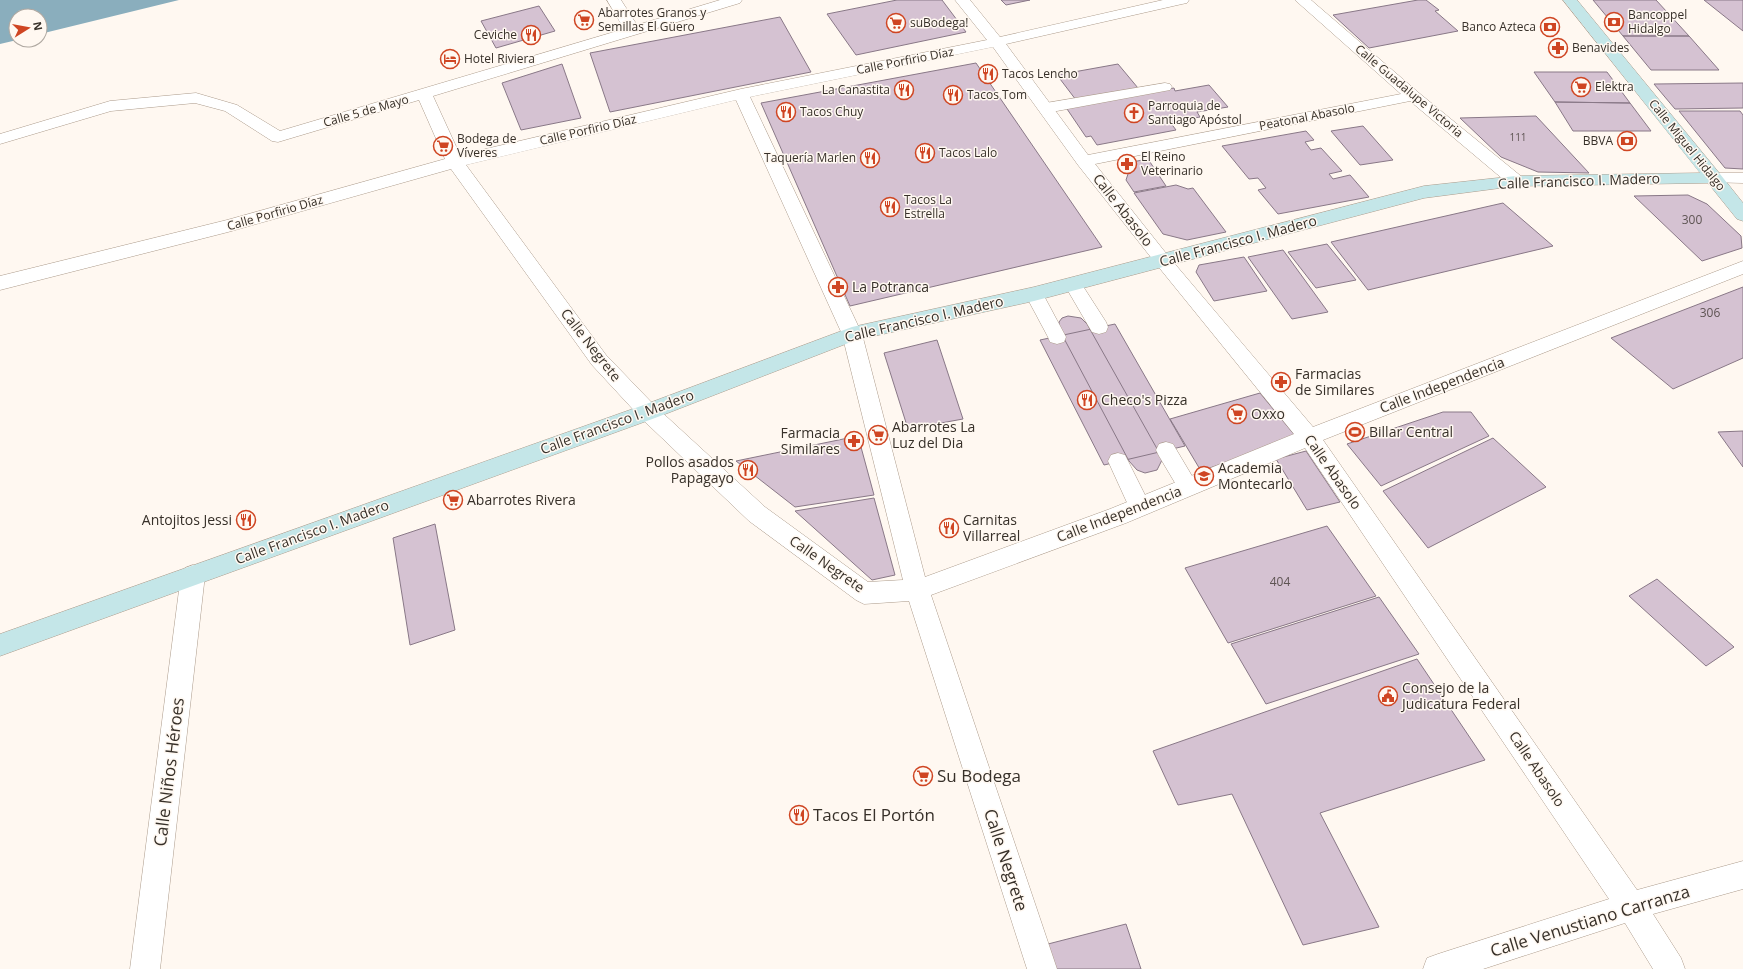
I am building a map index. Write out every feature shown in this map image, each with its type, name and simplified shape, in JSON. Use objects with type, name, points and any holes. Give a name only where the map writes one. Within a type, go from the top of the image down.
[{"type":"street","points":[[614,0],[633,30]]},
{"type":"street","name":"Calle 5 de Mayo","points":[[0,139],[110,106],[196,98],[231,108],[278,137],[735,0]]},
{"type":"street","name":"Calle Abasolo","points":[[962,0],[997,42],[1084,161],[1163,261],[1309,437],[1631,906],[1670,969]]},
{"type":"street","name":"Calle Porfirio Díaz","points":[[0,283],[228,226],[455,162],[741,94],[997,42],[1182,0]]},
{"type":"street","name":"Calle Guadalupe Victoria","points":[[1302,0],[1413,96],[1516,181]]},
{"type":"street","name":"Calle Miguel Hidalgo","points":[[1570,0],[1743,215]]},
{"type":"street","name":"Calle Negrete","points":[[424,94],[455,162],[599,360],[648,412],[757,514],[864,593],[917,590]]},
{"type":"street","name":"Calle Negrete","points":[[741,94],[852,334],[917,590],[1042,969]]},
{"type":"street","name":"Peatonal Abasolo","points":[[1084,161],[1413,96]]},
{"type":"street","name":"Calle Francisco I. Madero","points":[[0,645],[648,412],[852,334],[1034,294],[1424,192],[1516,181],[1743,178]]},
{"type":"street","name":"Calle Independencia","points":[[917,590],[1140,508],[1309,437],[1743,267]]},
{"type":"street","name":"Calle Niños Héroes","points":[[145,969],[193,575]]},
{"type":"street","name":"Calle Venustiano Carranza","points":[[1438,969],[1631,906],[1743,875]]},
{"type":"lane","points":[[1046,108],[1165,87]]},
{"type":"lane","points":[[1073,284],[1099,327]]},
{"type":"lane","points":[[1034,294],[1057,337]]},
{"type":"lane","points":[[1166,450],[1188,487]]},
{"type":"lane","points":[[1118,461],[1140,508]]},
{"type":"water","points":[[0,0],[179,0],[48,32],[48,8],[8,8],[8,42],[0,44]]},
{"type":"building","name":"suBodega!","points":[[897,0],[942,0],[966,32],[856,55],[827,14]]},
{"type":"building","points":[[1001,0],[1030,0],[1006,5]]},
{"type":"building","points":[[1418,0],[1426,0],[1439,10],[1435,11],[1458,31],[1369,48],[1333,15]]},
{"type":"building","points":[[1593,0],[1656,0],[1689,36],[1623,36]]},
{"type":"building","points":[[1704,0],[1743,0],[1743,31]]},
{"type":"building","points":[[539,6],[555,31],[496,48],[481,21]]},
{"type":"building","points":[[780,17],[811,72],[610,112],[590,53]]},
{"type":"building","points":[[1623,36],[1689,36],[1719,70],[1651,70]]},
{"type":"building","points":[[976,63],[1102,247],[850,306],[761,103]]},
{"type":"building","points":[[562,64],[581,118],[521,130],[502,83]]},
{"type":"building","points":[[1118,64],[1138,88],[1076,100],[1057,75]]},
{"type":"building","name":"Elektra","points":[[1534,72],[1607,72],[1630,103],[1555,102]]},
{"type":"building","points":[[1743,83],[1743,108],[1675,109],[1654,84]]},
{"type":"building","name":"Parroquia de Santiago Apóstol","points":[[1209,85],[1228,107],[1197,112],[1200,117],[1170,122],[1176,130],[1097,145],[1091,136],[1086,137],[1065,106],[1174,88],[1175,91]]},
{"type":"building","points":[[1555,102],[1630,103],[1651,131],[1573,131]]},
{"type":"building","points":[[1679,111],[1740,111],[1743,115],[1743,169],[1725,168]]},
{"type":"building","points":[[1536,116],[1589,173],[1538,172],[1501,157],[1460,118]]},
{"type":"building","points":[[1363,126],[1393,160],[1360,165],[1331,131]]},
{"type":"building","points":[[1306,131],[1314,140],[1305,142],[1311,150],[1321,148],[1342,171],[1329,174],[1333,179],[1350,175],[1369,197],[1278,214],[1258,190],[1266,188],[1258,178],[1249,179],[1222,146]]},
{"type":"building","points":[[1148,159],[1166,186],[1134,192],[1126,180],[1132,162]]},
{"type":"building","points":[[1176,185],[1188,189],[1193,188],[1226,232],[1187,240],[1163,234],[1134,193]]},
{"type":"building","points":[[1688,195],[1707,204],[1741,236],[1742,248],[1702,261],[1634,196]]},
{"type":"building","points":[[1503,203],[1553,246],[1368,290],[1331,242]]},
{"type":"building","points":[[1327,244],[1356,280],[1316,288],[1288,252]]},
{"type":"building","points":[[1283,250],[1328,312],[1292,319],[1248,257]]},
{"type":"building","points":[[1244,257],[1267,291],[1214,301],[1196,272],[1199,265]]},
{"type":"building","points":[[1743,287],[1743,358],[1673,389],[1611,338]]},
{"type":"building","points":[[1068,316],[1081,318],[1087,324],[1160,454],[1162,460],[1157,470],[1145,473],[1137,470],[1129,461],[1059,329],[1059,322],[1062,318]]},
{"type":"building","points":[[1115,324],[1185,446],[1104,465],[1040,340]]},
{"type":"building","points":[[937,340],[963,419],[908,429],[884,353]]},
{"type":"building","points":[[1260,393],[1297,438],[1201,471],[1170,419]]},
{"type":"building","points":[[1443,412],[1471,412],[1489,436],[1381,486],[1347,444]]},
{"type":"building","points":[[1743,431],[1743,467],[1718,432]]},
{"type":"building","points":[[858,436],[874,495],[795,507],[736,461]]},
{"type":"building","points":[[1493,438],[1546,487],[1428,548],[1383,491]]},
{"type":"building","points":[[1306,451],[1340,502],[1307,510],[1276,459]]},
{"type":"building","points":[[874,498],[895,575],[872,580],[795,511]]},
{"type":"building","points":[[435,524],[455,630],[410,645],[393,538]]},
{"type":"building","points":[[1327,526],[1376,596],[1228,643],[1185,568]]},
{"type":"building","points":[[1657,579],[1734,647],[1706,666],[1629,596]]},
{"type":"building","points":[[1379,597],[1419,654],[1266,704],[1231,644]]},
{"type":"building","points":[[1417,659],[1485,760],[1320,813],[1379,927],[1303,945],[1232,794],[1178,805],[1153,751]]},
{"type":"building","points":[[1126,924],[1141,969],[1055,969],[1048,944]]},
{"type":"place","name":"Abarrotes Granos y Semillas El Güero","points":[[584,20]]},
{"type":"place","name":"Bancoppel Hidalgo","points":[[1614,22]]},
{"type":"place","name":"suBodega!","points":[[896,23]]},
{"type":"place","name":"Banco Azteca","points":[[1550,27]]},
{"type":"place","name":"Ceviche","points":[[531,35]]},
{"type":"place","name":"Benavides","points":[[1558,48]]},
{"type":"place","name":"Hotel Riviera","points":[[450,59]]},
{"type":"place","name":"Tacos Lencho","points":[[988,74]]},
{"type":"place","name":"Elektra","points":[[1581,87]]},
{"type":"place","name":"La Canastita","points":[[904,90]]},
{"type":"place","name":"Tacos Tom","points":[[953,95]]},
{"type":"place","name":"Tacos Chuy","points":[[786,112]]},
{"type":"place","name":"Parroquia de Santiago Apóstol","points":[[1134,113]]},
{"type":"place","name":"BBVA","points":[[1627,141]]},
{"type":"place","name":"Bodega de Víveres","points":[[443,146]]},
{"type":"place","name":"Tacos Lalo","points":[[925,153]]},
{"type":"place","name":"Taquería Marlen","points":[[870,158]]},
{"type":"place","name":"El Reino Veterinario","points":[[1127,164]]},
{"type":"place","name":"Tacos La Estrella","points":[[890,207]]},
{"type":"place","name":"La Potranca","points":[[838,287]]},
{"type":"place","name":"Farmacias de Similares","points":[[1281,382]]},
{"type":"place","name":"Checo's Pizza","points":[[1087,400]]},
{"type":"place","name":"Oxxo","points":[[1237,414]]},
{"type":"place","name":"Billar Central","points":[[1355,432]]},
{"type":"place","name":"Abarrotes La Luz del Dia","points":[[878,435]]},
{"type":"place","name":"Farmacia Similares","points":[[854,441]]},
{"type":"place","name":"Pollos asados Papagayo","points":[[748,470]]},
{"type":"place","name":"Academia Montecarlo","points":[[1204,476]]},
{"type":"place","name":"Abarrotes Rivera","points":[[453,500]]},
{"type":"place","name":"Antojitos Jessi","points":[[246,520]]},
{"type":"place","name":"Carnitas Villarreal","points":[[949,528]]},
{"type":"place","name":"Consejo de la Judicatura Federal","points":[[1388,696]]},
{"type":"place","name":"Su Bodega","points":[[923,776]]},
{"type":"place","name":"Tacos El Portón","points":[[799,815]]}]
